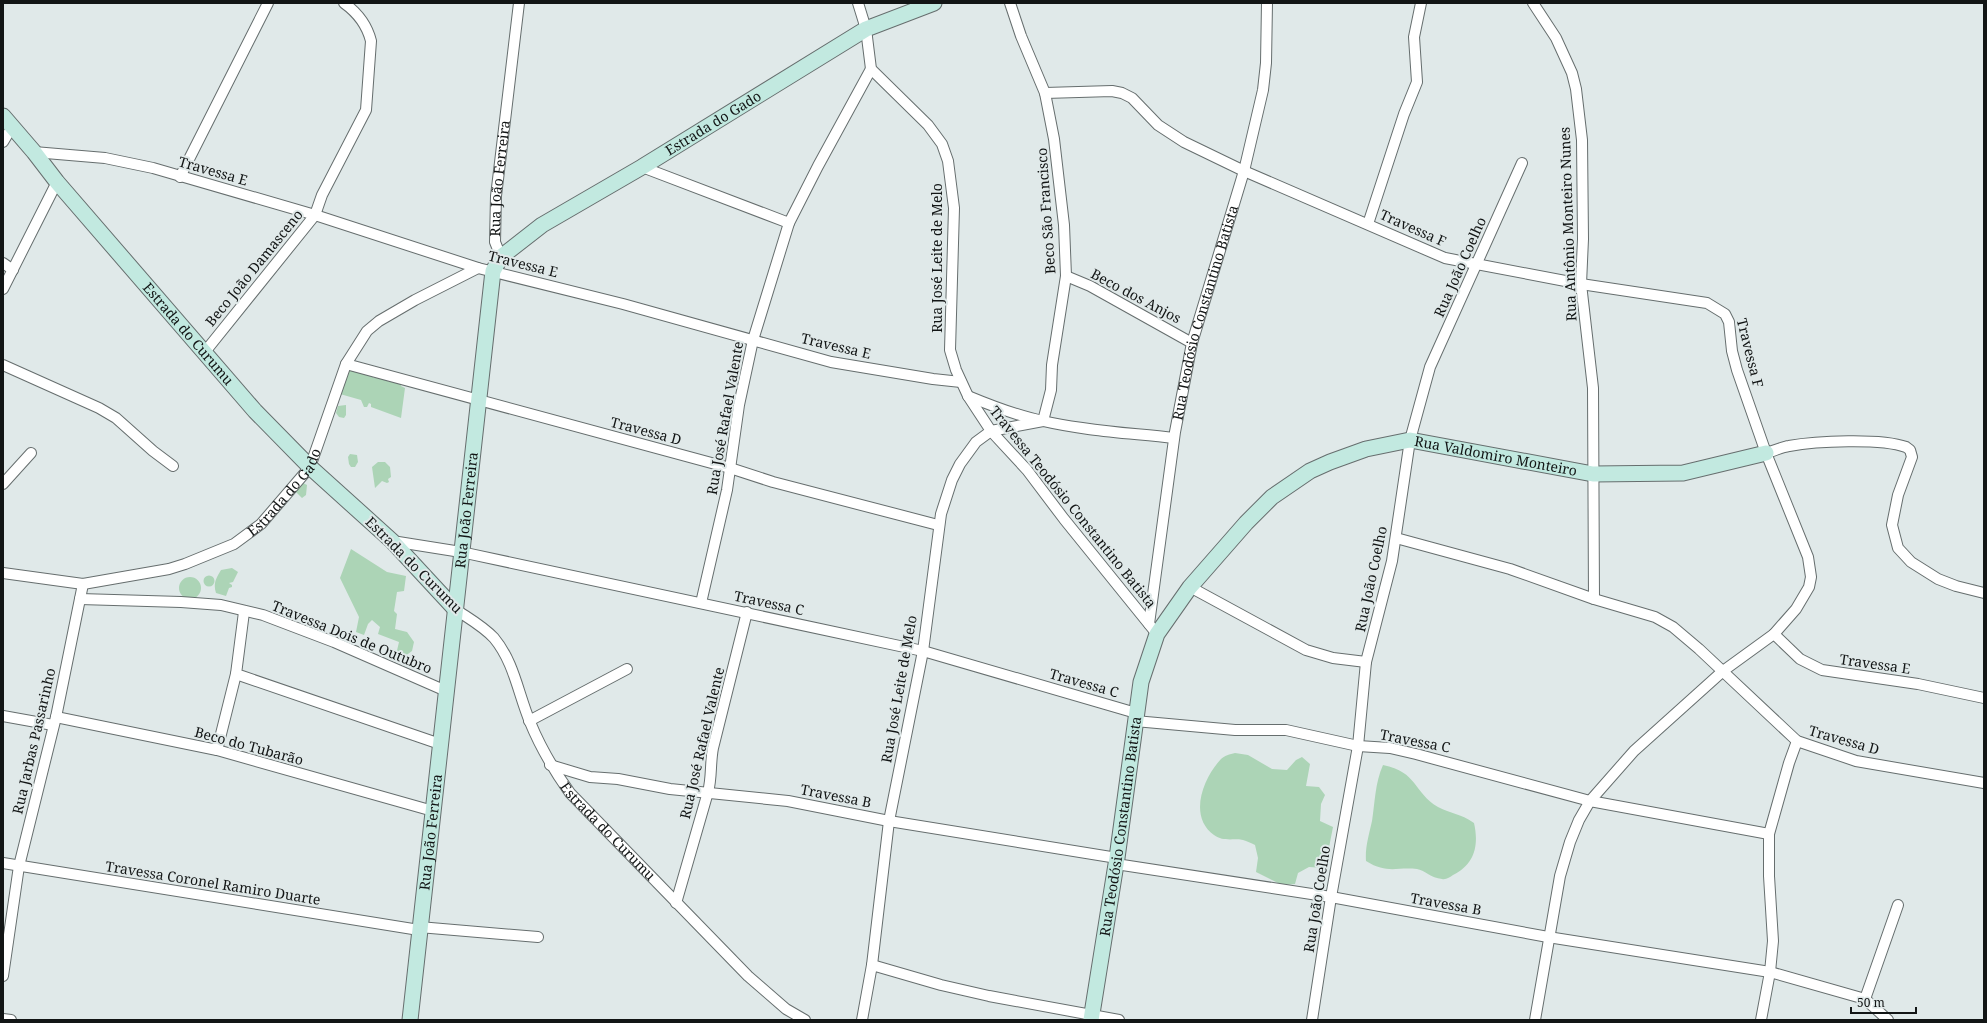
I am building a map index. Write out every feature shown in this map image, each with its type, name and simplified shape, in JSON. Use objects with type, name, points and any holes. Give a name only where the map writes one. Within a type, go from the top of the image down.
[{"type":"street","points":[[180,177],[261,14],[268,3]]},
{"type":"street","name":"Beco João Damasceno","points":[[204,353],[315,215],[322,195],[366,110],[371,41],[368,31],[362,21],[354,10],[344,3]]},
{"type":"street","name":"Rua João Ferreira","points":[[410,1020],[493,271],[501,257],[495,235],[496,196],[519,3]]},
{"type":"street","points":[[858,3],[866,29],[871,69]]},
{"type":"street","name":"Estrada do Gado","points":[[501,257],[542,225],[642,167],[866,29],[934,3]]},
{"type":"street","name":"Beco São Francisco","points":[[1010,3],[1023,42],[1045,93],[1058,167],[1064,225],[1066,276],[1052,365],[1051,390],[1043,421]]},
{"type":"street","name":"Rua Teodósio Constantino Batista","points":[[1091,1017],[1117,861],[1141,682],[1153,629],[1174,438],[1192,343],[1244,171],[1263,90],[1266,63],[1267,3]]},
{"type":"street","points":[[1368,224],[1404,114],[1417,82],[1414,37],[1421,3]]},
{"type":"street","name":"Rua Antônio Monteiro Nunes","points":[[1533,3],[1545,19],[1566,57],[1576,89],[1582,140],[1583,185],[1581,284],[1593,388],[1594,599]]},
{"type":"street","name":"Rua José Rafael Valente","points":[[702,603],[727,490],[739,405],[753,340],[789,223],[871,69]]},
{"type":"street","name":"Rua José Leite de Melo","points":[[871,69],[928,125],[942,144],[948,161],[951,175],[954,208],[950,350],[961,382],[968,396]]},
{"type":"street","name":"Travessa F","points":[[1045,93],[1112,91],[1122,93],[1132,98],[1158,125],[1184,142],[1244,171],[1445,258],[1581,284],[1707,304],[1726,314],[1729,322],[1732,351],[1737,370],[1766,453]]},
{"type":"street","points":[[3,142],[8,121]]},
{"type":"street","name":"Estrada do Curumu","points":[[8,121],[57,182],[255,411],[310,467],[392,541],[455,609],[482,628],[500,646],[515,676],[529,721],[550,765],[586,811],[764,991],[786,1008],[806,1020]]},
{"type":"street","name":"Travessa E","points":[[34,152],[105,158],[153,168],[315,215],[478,268],[623,304],[837,363],[933,379],[961,382]]},
{"type":"street","name":"Rua João Coelho","points":[[1312,1020],[1331,897],[1358,746],[1366,662],[1392,561],[1410,440],[1430,367],[1522,163]]},
{"type":"street","points":[[642,167],[789,223]]},
{"type":"street","points":[[3,289],[57,182]]},
{"type":"street","points":[[3,262],[13,270]]},
{"type":"street","name":"Estrada do Gado","points":[[3,573],[83,584],[169,569],[234,544],[261,524],[310,467],[346,364],[367,331],[379,321],[478,268]]},
{"type":"street","name":"Beco dos Anjos","points":[[1066,276],[1090,286],[1192,343]]},
{"type":"street","name":"Travessa D","points":[[346,364],[479,402],[730,468],[773,482],[938,525]]},
{"type":"street","points":[[3,365],[99,408],[116,418],[153,451],[173,466]]},
{"type":"street","points":[[968,396],[999,408],[1043,421],[1109,431],[1174,438]]},
{"type":"street","name":"Travessa Teodósio Constantino Batista","points":[[968,396],[991,431],[1027,470],[1064,519],[1153,629]]},
{"type":"street","name":"Rua José Leite de Melo","points":[[862,1020],[872,965],[889,822],[923,650],[938,525],[952,480],[960,464],[976,442],[991,431],[1043,421]]},
{"type":"street","name":"Rua Valdomiro Monteiro","points":[[1153,629],[1246,523],[1272,497],[1310,471],[1366,449],[1410,440],[1593,474],[1684,473],[1766,453]]},
{"type":"street","points":[[1535,1020],[1548,937],[1560,876],[1570,842],[1579,820],[1590,801],[1634,751],[1723,671],[1774,634],[1805,596],[1811,577],[1808,557],[1766,453],[1789,446],[1859,441],[1906,447],[1910,450],[1912,457],[1898,495],[1892,525],[1898,548],[1911,562],[1938,579],[1956,586],[1984,593]]},
{"type":"street","points":[[3,484],[31,453]]},
{"type":"street","name":"Travessa D","points":[[1396,538],[1510,570],[1594,599],[1639,611],[1661,620],[1684,636],[1797,741],[1856,761],[1984,783]]},
{"type":"street","name":"Travessa C","points":[[392,541],[461,552],[923,650],[1136,717],[1235,730],[1286,730],[1358,746],[1390,748],[1590,801],[1769,834]]},
{"type":"street","name":"Rua Jarbas Passarinho","points":[[3,976],[19,866],[55,721],[83,584]]},
{"type":"street","points":[[1190,586],[1306,650],[1333,658],[1366,662]]},
{"type":"street","name":"Travessa Dois de Outubro","points":[[80,599],[181,602],[221,605],[244,612],[263,615],[327,639],[446,692]]},
{"type":"street","points":[[217,750],[236,674],[244,612]]},
{"type":"street","name":"Rua José Rafael Valente","points":[[676,903],[711,780],[710,763],[713,748],[748,612]]},
{"type":"street","name":"Travessa E","points":[[1774,634],[1800,659],[1822,670],[1918,684],[1984,698]]},
{"type":"street","points":[[529,721],[627,669]]},
{"type":"street","points":[[236,674],[440,744]]},
{"type":"street","name":"Beco do Tubarão","points":[[3,716],[55,721],[217,750],[433,811]]},
{"type":"street","points":[[1761,1020],[1770,972],[1773,941],[1768,864],[1769,834],[1789,763],[1797,741]]},
{"type":"street","name":"Travessa B","points":[[550,765],[590,777],[618,778],[670,789],[788,801],[889,822],[1331,897],[1548,937],[1770,972],[1865,999]]},
{"type":"street","name":"Travessa Coronel Ramiro Duarte","points":[[3,863],[419,929],[538,937]]},
{"type":"street","points":[[1888,1020],[1865,999],[1898,905]]},
{"type":"street","points":[[872,965],[948,987],[1091,1017],[1120,1020]]},
{"type":"street","points":[[3,1019],[11,1020]]},
{"type":"green space","points":[[348,369],[369,374],[374,378],[378,377],[390,382],[392,379],[401,381],[401,386],[405,388],[401,418],[371,407],[371,404],[369,403],[367,407],[364,407],[361,400],[340,394]]},
{"type":"green space","points":[[346,405],[346,415],[344,418],[339,417],[336,413],[338,406]]},
{"type":"green space","points":[[350,454],[357,455],[358,462],[355,467],[351,467],[349,464],[348,457]]},
{"type":"green space","points":[[378,462],[385,462],[390,467],[391,477],[388,479],[389,482],[387,483],[382,481],[375,488],[372,467]]},
{"type":"green space","points":[[303,483],[307,485],[306,495],[302,498],[293,489],[299,484]]},
{"type":"green space","points":[[351,549],[387,572],[406,576],[404,591],[397,592],[394,611],[397,614],[395,629],[407,632],[414,642],[412,651],[397,662],[395,659],[399,642],[378,634],[380,627],[372,620],[368,624],[364,635],[356,632],[359,617],[340,578]]},
{"type":"green space","points":[[232,568],[238,572],[233,582],[229,583],[232,587],[229,588],[226,596],[216,593],[216,581],[221,570]]},
{"type":"green space","points":[[207,576],[211,576],[213,577],[213,585],[207,586],[204,583],[204,579]]},
{"type":"green space","points":[[186,577],[194,577],[201,584],[201,592],[194,599],[186,599],[179,592],[179,584]]},
{"type":"green space","points":[[1235,753],[1248,755],[1272,769],[1287,770],[1296,760],[1302,757],[1310,764],[1306,786],[1319,787],[1325,795],[1321,804],[1320,821],[1333,827],[1325,868],[1309,867],[1298,873],[1295,884],[1282,885],[1256,872],[1258,858],[1255,845],[1248,841],[1239,839],[1224,839],[1217,837],[1206,827],[1200,808],[1204,787],[1214,767],[1221,759],[1227,755]]},
{"type":"green space","points":[[1383,765],[1403,772],[1430,801],[1438,807],[1464,817],[1474,823],[1476,839],[1474,853],[1471,860],[1460,871],[1448,878],[1443,879],[1434,877],[1417,869],[1386,869],[1366,861],[1377,786]]}]
